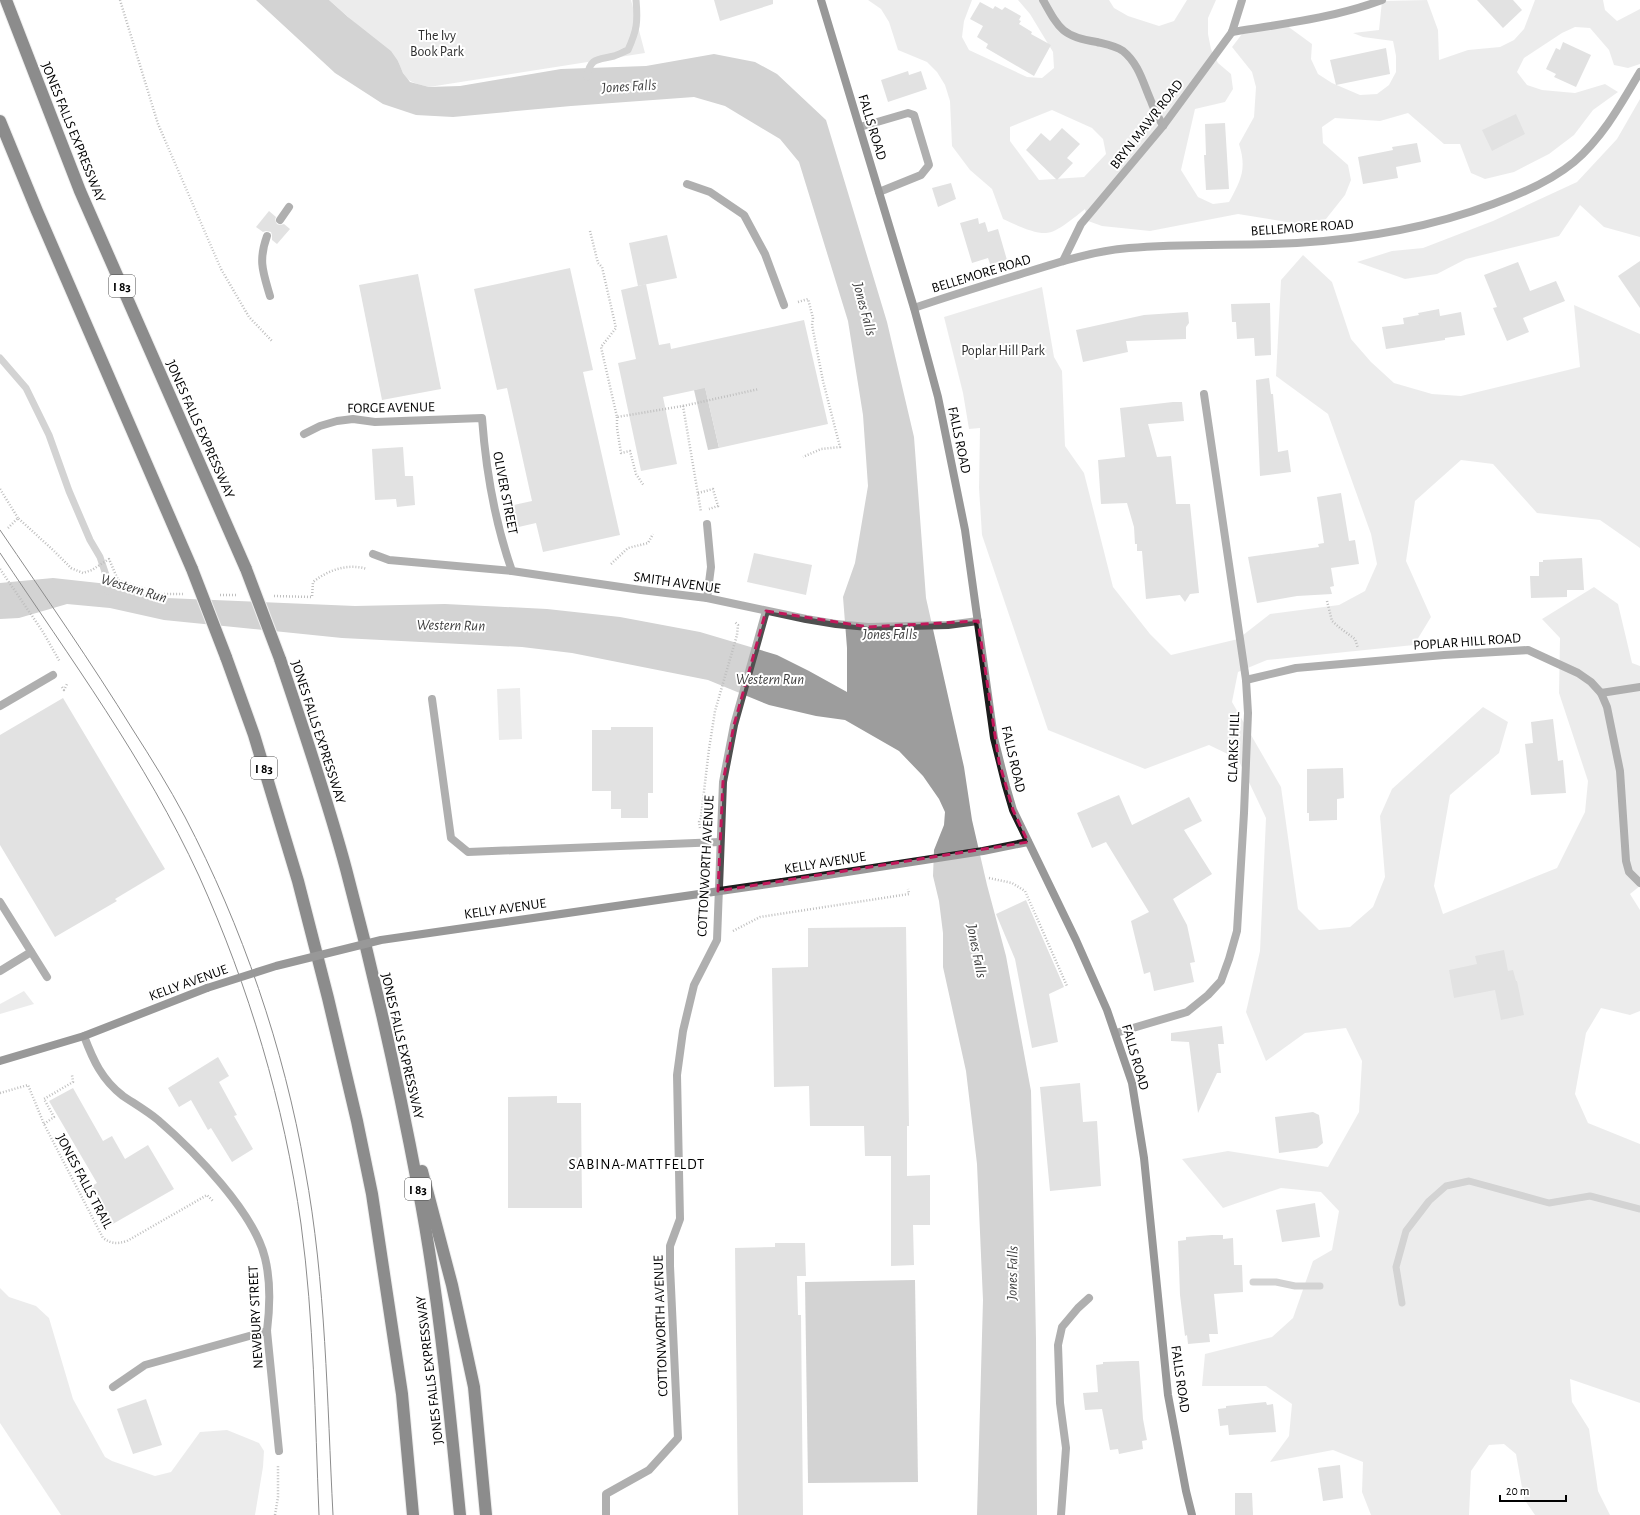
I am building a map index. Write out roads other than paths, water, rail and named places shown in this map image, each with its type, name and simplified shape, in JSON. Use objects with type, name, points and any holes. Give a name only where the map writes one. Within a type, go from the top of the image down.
[{"type":"highway","name":"JONES FALLS EXPRESSWAY","points":[[6,0],[80,191],[246,570],[280,659],[346,869],[389,1045],[418,1189],[448,1387],[460,1515]]},
{"type":"highway","name":"I 83","points":[[0,121],[37,211],[192,569],[254,735],[298,881],[357,1120],[372,1194],[401,1386],[413,1515]]},
{"type":"highway","points":[[402,1110],[429,1195],[452,1285],[474,1387],[486,1515]]},
{"type":"main road","name":"FALLS ROAD","points":[[821,0],[914,308],[938,397],[965,530],[989,707],[999,762],[1013,810],[1076,940],[1107,1010],[1132,1083],[1146,1179],[1168,1395],[1192,1515]]},
{"type":"main road","name":"KELLY AVENUE","points":[[0,1061],[84,1036],[207,988],[276,966],[382,940],[983,851],[1028,842]]},
{"type":"street","points":[[1043,0],[1054,21],[1065,33],[1077,38],[1105,44],[1122,51],[1132,60],[1140,72],[1151,103],[1163,126]]},
{"type":"street","name":"BRYN MAWR ROAD","points":[[1063,261],[1081,224],[1163,126],[1232,32],[1242,0]]},
{"type":"street","points":[[1232,32],[1324,16],[1361,8],[1382,0]]},
{"type":"street","name":"BELLEMORE ROAD","points":[[914,308],[1063,261],[1097,252],[1130,248],[1296,243],[1330,240],[1378,233],[1434,222],[1475,210],[1528,189],[1555,175],[1574,162],[1612,118],[1640,72]]},
{"type":"street","points":[[860,127],[908,113],[914,115],[929,165],[921,175],[879,192]]},
{"type":"street","points":[[687,184],[710,192],[744,215],[765,254],[784,306]]},
{"type":"street","points":[[280,220],[289,207]]},
{"type":"street","points":[[268,236],[263,248],[262,265],[270,296]]},
{"type":"street","name":"CLARKS HILL","points":[[1116,1033],[1187,1012],[1208,995],[1221,981],[1237,931],[1248,713],[1246,680],[1204,394]]},
{"type":"street","name":"FORGE AVENUE","points":[[304,434],[320,426],[337,421],[353,419],[376,422],[482,418]]},
{"type":"street","name":"OLIVER STREET","points":[[482,418],[485,460],[493,508],[502,544],[512,571]]},
{"type":"street","points":[[708,524],[711,567],[708,598]]},
{"type":"street","name":"SMITH AVENUE","points":[[373,554],[389,560],[512,571],[641,590],[708,598],[806,619],[868,627],[948,625],[978,622]]},
{"type":"street","name":"COTTONWORTH AVENUE","points":[[606,1515],[606,1494],[649,1470],[678,1438],[670,1266],[670,1246],[680,1219],[677,1075],[683,1031],[694,985],[717,940],[722,782],[734,725],[766,611]]},
{"type":"street","name":"POPLAR HILL ROAD","points":[[1246,680],[1296,668],[1528,650],[1578,673],[1601,693],[1607,707],[1620,771],[1626,861],[1629,872],[1640,884]]},
{"type":"street","points":[[0,706],[53,675]]},
{"type":"street","points":[[1601,693],[1640,688]]},
{"type":"street","points":[[432,699],[450,838],[468,852],[720,842]]},
{"type":"street","points":[[0,902],[47,977]]},
{"type":"street","points":[[0,971],[31,952]]},
{"type":"street","name":"NEWBURY STREET","points":[[84,1036],[95,1064],[108,1082],[122,1095],[157,1119],[183,1142],[212,1173],[240,1208],[252,1227],[265,1258],[269,1279],[270,1311],[267,1331],[279,1451]]},
{"type":"street","points":[[1061,1515],[1066,1448],[1060,1403],[1058,1345],[1062,1327],[1078,1308],[1089,1298]]},
{"type":"street","points":[[113,1387],[145,1365],[267,1331]]},
{"type":"water","points":[[256,0],[329,0],[391,51],[398,61],[403,73],[410,82],[429,87],[460,86],[561,69],[646,66],[714,54],[755,62],[777,74],[826,120],[887,322],[914,437],[926,598],[964,767],[972,820],[987,885],[1006,956],[1031,1091],[1036,1339],[1037,1515],[977,1515],[983,1300],[977,1164],[966,1071],[943,967],[943,933],[939,901],[933,876],[934,850],[944,825],[945,812],[939,799],[923,776],[899,751],[845,720],[816,716],[769,705],[708,680],[572,653],[522,647],[342,638],[164,620],[110,608],[67,604],[19,618],[0,619],[0,583],[53,578],[108,584],[137,593],[166,598],[355,606],[445,604],[547,609],[620,617],[700,632],[777,655],[847,692],[847,648],[843,597],[855,563],[868,486],[863,415],[848,321],[799,162],[780,139],[725,106],[694,97],[571,106],[453,117],[416,115],[383,104],[335,73]]},
{"type":"water","points":[[705,387],[719,448],[708,450],[694,390]]},
{"type":"water","points":[[915,1280],[918,1482],[808,1483],[805,1282]]},
{"type":"waterway","points":[[587,77],[590,66],[596,60],[616,56],[628,50],[636,26],[636,0]]},
{"type":"waterway","name":"Western Run","points":[[0,358],[26,388],[49,435],[69,491],[90,540],[100,557],[108,581],[108,591]]},
{"type":"waterway","points":[[1402,1303],[1396,1267],[1406,1231],[1429,1201],[1446,1186],[1469,1181],[1549,1203],[1590,1196],[1640,1209]]},
{"type":"waterway","points":[[1253,1282],[1276,1282],[1295,1286],[1320,1286]]},
{"type":"tram line","points":[[0,530],[101,679],[173,795],[206,858],[225,901],[258,988],[273,1033],[285,1078],[296,1124],[312,1212],[322,1298],[333,1515]]},
{"type":"tram line","points":[[0,553],[106,711],[131,751],[178,833],[217,918],[249,1003],[274,1090],[285,1135],[301,1224],[309,1296],[319,1515]]},
{"type":"district","name":"SABINA-MATTFELDT","points":[[637,1164]]},
{"type":"park label","name":"The Ivy Book Park","points":[[437,44]]},
{"type":"park label","name":"Poplar Hill Park","points":[[1003,350]]},
{"type":"water label","name":"Jones Falls","points":[[629,86]]},
{"type":"water label","name":"Jones Falls","points":[[865,309]]},
{"type":"water label","name":"Jones Falls","points":[[890,634]]},
{"type":"water label","name":"Jones Falls","points":[[977,951]]},
{"type":"water label","name":"Jones Falls","points":[[1012,1273]]}]
